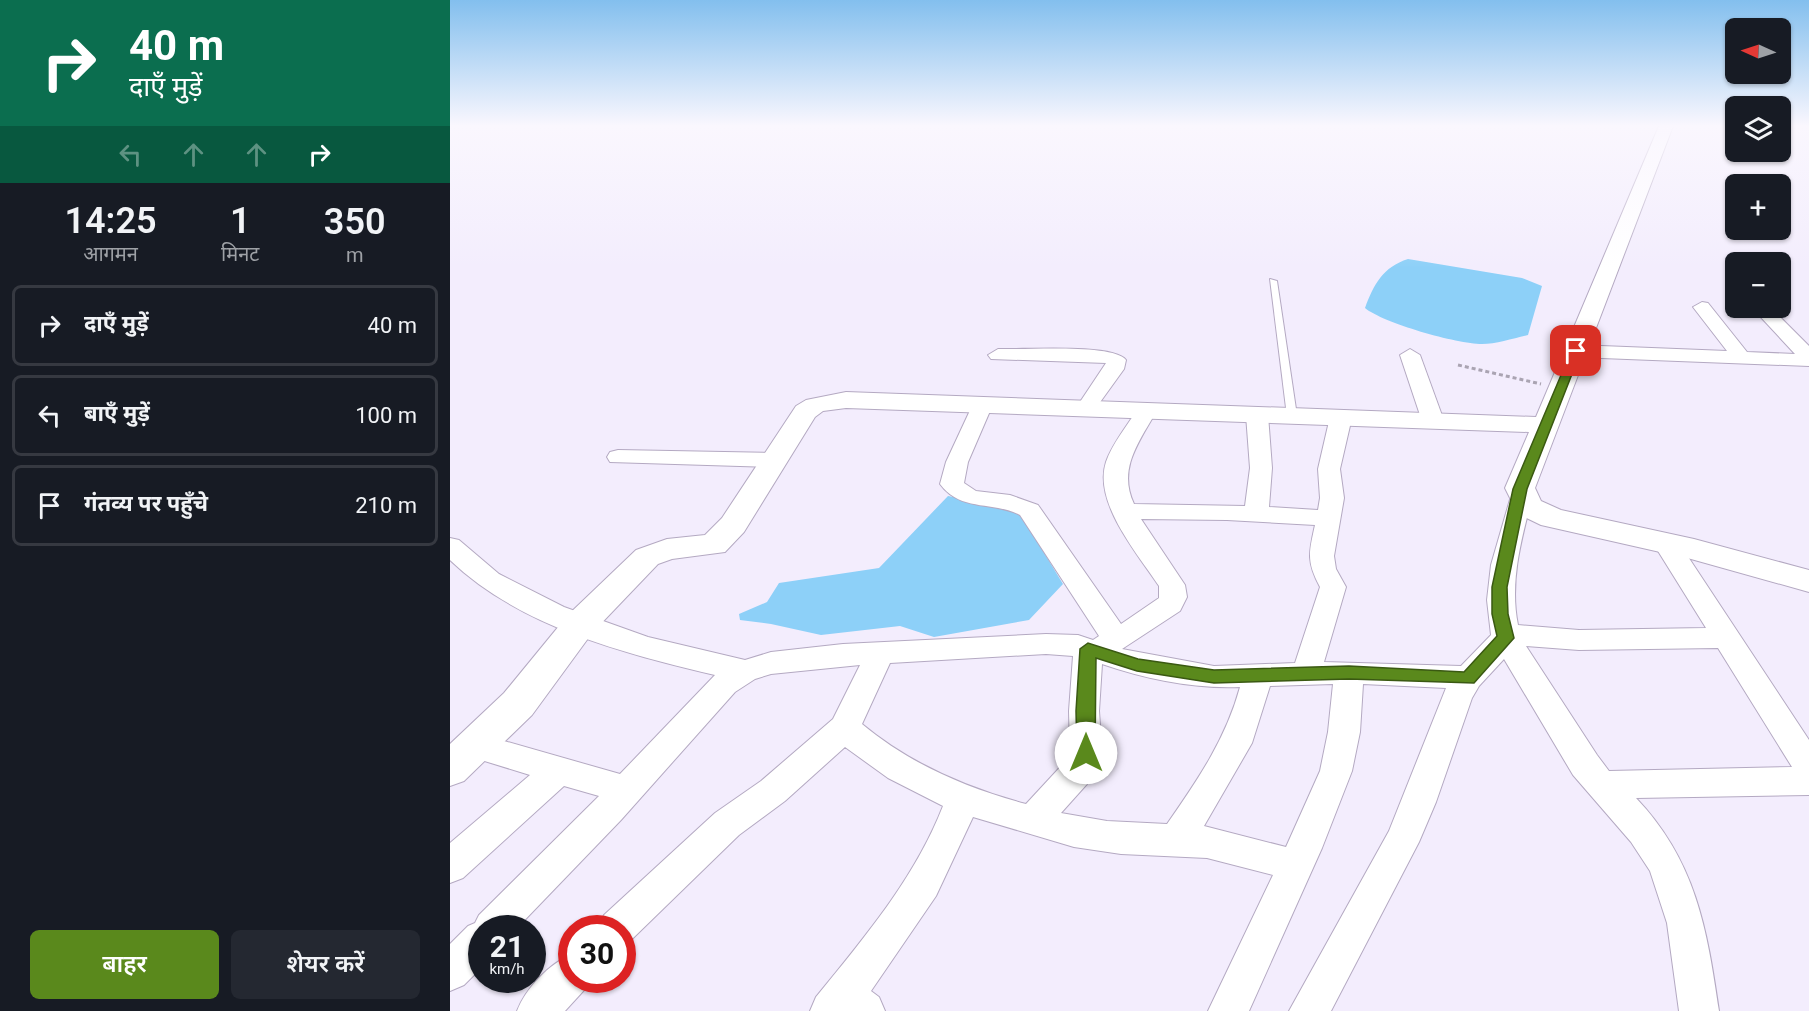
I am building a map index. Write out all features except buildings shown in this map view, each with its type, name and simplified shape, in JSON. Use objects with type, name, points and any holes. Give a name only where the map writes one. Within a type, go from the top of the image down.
[{"type":"street","points":[[1647,173],[1520,489],[1521,494],[1499,587],[1500,614],[1506,638],[1570,743],[1600,785],[1640,826],[1666,866],[1688,933],[1699,1011]]},
{"type":"street","points":[[1702,307],[1743,359]]},
{"type":"street","points":[[1771,318],[1809,359]]},
{"type":"street","points":[[1576,351],[1743,359],[1809,359]]},
{"type":"street","points":[[1410,355],[1433,421]]},
{"type":"street","points":[[998,356],[1104,356],[1116,360],[1114,369],[1086,408]]},
{"type":"street","points":[[450,770],[518,704],[580,624],[654,552],[667,549],[703,548],[714,545],[721,539],[805,412],[815,405],[828,401],[983,404],[1547,425]]},
{"type":"street","points":[[983,404],[957,462],[952,484],[957,492],[1011,503],[1029,510],[1099,646],[1084,711],[1086,753],[1075,774],[1033,820]]},
{"type":"street","points":[[1099,646],[1160,612],[1173,597],[1172,585],[1123,511],[1116,491],[1115,473],[1126,442],[1147,410]]},
{"type":"street","points":[[1256,514],[1261,468],[1257,415]]},
{"type":"street","points":[[1308,673],[1312,648],[1333,587],[1321,562],[1332,498],[1329,469],[1341,417]]},
{"type":"street","points":[[618,457],[774,460]]},
{"type":"street","points":[[1521,494],[1529,507],[1552,518],[1666,543],[1809,581]]},
{"type":"street","points":[[1123,511],[1327,518]]},
{"type":"street","points":[[1666,543],[1809,767]]},
{"type":"street","points":[[450,546],[493,583],[580,624],[663,652],[745,671]]},
{"type":"street","points":[[1309,1011],[1401,842],[1419,802],[1457,696],[1468,678],[1506,638],[1521,635],[1579,640],[1728,638]]},
{"type":"street","points":[[505,915],[627,790],[724,684],[745,671],[771,663],[880,653],[1046,644],[1099,646],[1137,665],[1214,677],[1349,672],[1468,678]]},
{"type":"street","points":[[630,915],[727,824],[773,791],[845,728],[880,653]]},
{"type":"street","points":[[1228,1011],[1336,771],[1344,732],[1349,672]]},
{"type":"street","points":[[1176,841],[1224,768],[1239,740],[1258,675]]},
{"type":"street","points":[[845,728],[866,749],[900,770],[963,798],[1033,820],[1108,837],[1221,844],[1295,866]]},
{"type":"street","points":[[476,746],[627,790]]},
{"type":"street","points":[[450,866],[559,770]]},
{"type":"street","points":[[1600,785],[1809,781]]},
{"type":"street","points":[[846,1005],[906,914],[951,834],[963,798]]},
{"type":"street","points":[[450,971],[468,953]]},
{"type":"street","points":[[537,1011],[558,989]]},
{"type":"lane","points":[[1273,281],[1292,416]]},
{"type":"path","points":[[1458,365],[1562,389]]},
{"type":"water","points":[[1408,259],[1522,278],[1542,286],[1528,335],[1493,343],[1471,343],[1439,337],[1403,326],[1365,308],[1380,278],[1399,262]]},
{"type":"water","points":[[948,496],[1017,508],[1063,584],[1029,620],[934,637],[900,626],[821,635],[740,620],[739,614],[767,602],[779,583],[879,568]]},
{"type":"route","points":[[1086,753],[1087,729],[1084,711],[1088,649],[1137,665],[1214,677],[1349,672],[1468,678],[1506,638],[1500,614],[1499,587],[1521,494],[1520,489],[1576,351]]}]
